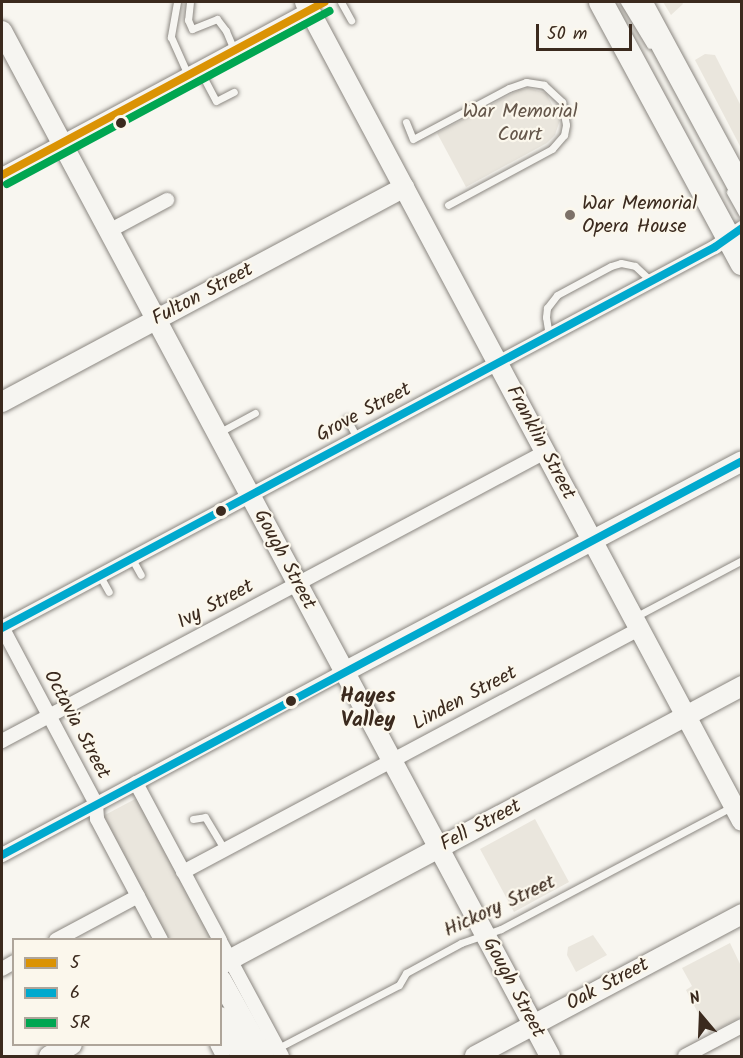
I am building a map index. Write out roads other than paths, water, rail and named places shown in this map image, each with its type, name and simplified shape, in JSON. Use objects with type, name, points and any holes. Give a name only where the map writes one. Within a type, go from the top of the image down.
[{"type":"highway","points":[[601,2],[736,232],[741,263]]},
{"type":"highway","points":[[640,2],[734,189]]},
{"type":"main road","name":"Franklin Street","points":[[313,4],[404,187],[544,452],[686,716],[739,809]]},
{"type":"main road","name":"Gough Street","points":[[2,31],[550,1056]]},
{"type":"main road","name":"Fulton Street","points":[[2,402],[404,187]]},
{"type":"main road","points":[[344,672],[741,460]]},
{"type":"main road","name":"Fell Street","points":[[226,962],[741,686]]},
{"type":"main road","name":"Oak Street","points":[[475,1056],[741,914]]},
{"type":"main road","points":[[222,982],[274,1054]]},
{"type":"main road","points":[[222,1021],[242,1056]]},
{"type":"main road","points":[[49,1056],[67,1046]]},
{"type":"street","points":[[2,175],[234,50],[313,4]]},
{"type":"street","points":[[109,231],[167,200]]},
{"type":"street","name":"Grove Street","points":[[2,627],[549,336],[736,232]]},
{"type":"street","name":"Ivy Street","points":[[2,741],[544,452]]},
{"type":"street","name":"Linden Street","points":[[183,872],[391,760],[636,623]]},
{"type":"street","name":"Octavia Street","points":[[2,627],[96,804],[97,819],[160,938]]},
{"type":"street","points":[[2,855],[344,672]]},
{"type":"street","name":"Octavia Street","points":[[136,783],[219,938]]},
{"type":"street","points":[[58,938],[138,896]]},
{"type":"street","name":"Octavia Street","points":[[222,947],[226,962],[274,1054]]},
{"type":"street","points":[[685,1056],[741,1026]]},
{"type":"lane","points":[[177,2],[171,37],[193,72],[216,101],[234,92]]},
{"type":"lane","points":[[190,2],[188,20],[192,29],[217,19],[226,31],[234,50]]},
{"type":"lane","points":[[342,2],[351,20]]},
{"type":"lane","points":[[624,2],[657,57]]},
{"type":"lane","points":[[406,122],[413,139],[517,84],[535,82],[544,85],[562,102],[566,125],[564,135],[552,149],[448,205]]},
{"type":"lane","points":[[734,189],[741,214]]},
{"type":"lane","points":[[549,336],[546,317],[548,308],[557,296],[610,266],[621,263],[634,266],[651,281]]},
{"type":"lane","points":[[217,433],[255,413]]},
{"type":"lane","points":[[347,419],[357,438]]},
{"type":"lane","points":[[132,559],[141,575]]},
{"type":"lane","points":[[636,623],[741,560]]},
{"type":"lane","points":[[100,576],[109,592]]},
{"type":"lane","name":"Hickory Street","points":[[274,1054],[399,985],[406,973],[461,943],[501,929],[739,809]]},
{"type":"lane","points":[[193,819],[205,817],[225,850]]},
{"type":"place","name":"War Memorial Opera House","points":[[570,215]]},
{"type":"district","name":"Hayes Valley","points":[[368,709]]},
{"type":"park label","name":"War Memorial Court","points":[[520,124]]}]
